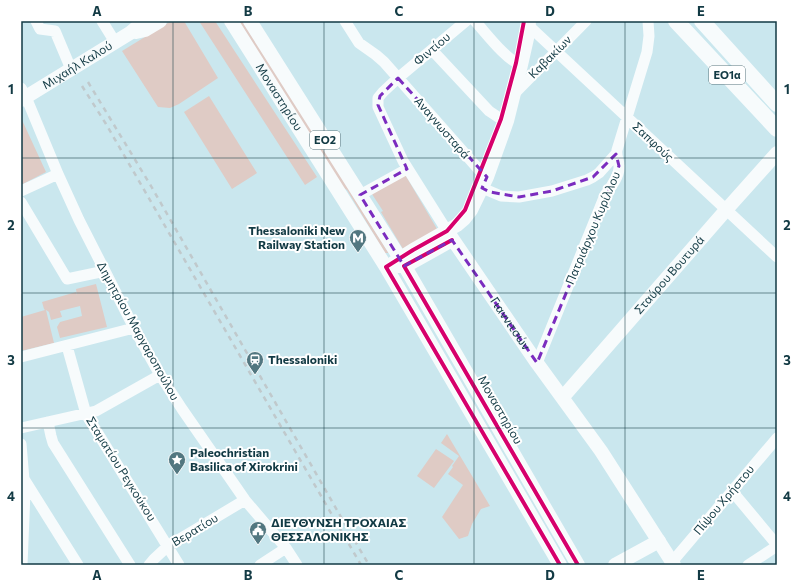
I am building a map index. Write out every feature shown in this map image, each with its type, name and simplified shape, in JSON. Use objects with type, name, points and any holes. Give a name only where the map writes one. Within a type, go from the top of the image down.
[{"type":"highway","name":"ΕΟ1α","points":[[676,21],[777,129]]},
{"type":"highway","name":"ΕΟ1α","points":[[702,21],[777,104]]},
{"type":"main road","name":"Μιχαήλ Καλού","points":[[23,95],[71,69],[130,33],[144,21]]},
{"type":"main road","name":"Μιχαήλ Καλού","points":[[130,33],[145,30],[160,21]]},
{"type":"main road","name":"Μοναστηρίου","points":[[230,21],[386,267],[560,565]]},
{"type":"main road","name":"Μοναστηρίου","points":[[250,21],[402,262],[578,565]]},
{"type":"main road","points":[[386,267],[402,262],[450,236],[468,215],[485,183],[507,121],[515,93],[529,24]]},
{"type":"main road","name":"Σταύρου Βουτυρά","points":[[563,398],[777,153]]},
{"type":"main road","name":"Γιαννιτσών","points":[[450,236],[537,363],[605,457],[673,563]]},
{"type":"main road","points":[[615,565],[659,541]]},
{"type":"street","points":[[36,21],[40,29],[55,31],[71,69]]},
{"type":"street","points":[[102,21],[115,42]]},
{"type":"street","name":"Αναγνωσταρά","points":[[345,21],[359,43],[381,59],[481,172],[485,183]]},
{"type":"street","name":"Φιντίου","points":[[398,78],[466,21]]},
{"type":"street","points":[[475,21],[516,64],[521,65]]},
{"type":"street","name":"Καβακίων","points":[[515,93],[586,21]]},
{"type":"street","name":"Πατριάρχου Κυρίλλου","points":[[537,363],[606,195],[618,175],[620,166],[616,154],[646,52],[649,36],[648,21]]},
{"type":"street","name":"Σαπφούς","points":[[529,24],[627,118],[777,257]]},
{"type":"street","points":[[432,50],[489,111],[507,121]]},
{"type":"street","name":"Γιαννιτσών","points":[[398,78],[378,98],[378,104],[407,169],[450,236]]},
{"type":"street","name":"Δημητρίου Μαργαροπούλου","points":[[23,95],[79,220],[134,328],[160,375],[245,500],[286,548],[297,565]]},
{"type":"street","points":[[485,183],[501,196],[519,197],[552,191],[594,177],[616,154]]},
{"type":"street","points":[[360,195],[407,169]]},
{"type":"street","points":[[21,191],[58,174]]},
{"type":"street","points":[[21,202],[67,280],[105,271]]},
{"type":"street","points":[[21,357],[134,328]]},
{"type":"street","name":"Σταματίου Ρεγκούκου","points":[[67,346],[86,414],[179,565]]},
{"type":"street","points":[[21,428],[98,410],[160,375]]},
{"type":"street","points":[[48,422],[53,443],[130,565]]},
{"type":"street","name":"Πίψου Χρήστου","points":[[673,563],[777,438]]},
{"type":"street","points":[[21,444],[25,505],[22,565]]},
{"type":"street","points":[[24,478],[78,565]]},
{"type":"street","points":[[732,491],[777,546],[748,565]]},
{"type":"street","name":"Βερατίου","points":[[150,565],[153,560],[168,546],[245,500]]},
{"type":"street","points":[[260,565],[286,548]]},
{"type":"highlighted area","points":[[398,78],[487,177],[482,188],[490,192],[519,197],[552,191],[593,177],[616,154],[619,166],[537,363],[452,240],[404,266],[360,195],[407,169],[378,105],[380,96]]},
{"type":"shaded area","points":[[171,21],[184,21],[218,78],[179,104],[170,108],[158,107],[122,51]]},
{"type":"shaded area","points":[[199,21],[215,21],[317,177],[305,185]]},
{"type":"shaded area","points":[[239,21],[242,21],[289,93],[388,253],[385,253],[347,190],[342,187]]},
{"type":"shaded area","points":[[209,96],[257,173],[232,189],[184,112]]},
{"type":"shaded area","points":[[21,120],[46,172],[21,185]]},
{"type":"shaded area","points":[[403,171],[437,229],[403,249],[381,212],[383,211],[370,191]]},
{"type":"shaded area","points":[[96,284],[107,327],[60,338],[57,327],[60,322],[82,316],[80,306],[60,311],[62,317],[51,320],[49,312],[46,310],[54,343],[21,351],[21,317],[45,310],[42,302],[76,292],[77,296],[76,289]]},
{"type":"shaded area","points":[[447,434],[490,506],[481,509],[472,524],[468,536],[459,539],[442,517],[463,485],[448,474],[459,456],[441,443]]},
{"type":"shaded area","points":[[436,449],[454,461],[434,488],[417,476]]},
{"type":"railway","points":[[88,82],[151,186],[369,565]]},
{"type":"railway","points":[[82,86],[106,124],[361,565]]},
{"type":"cycle path","points":[[524,21],[516,63],[501,119],[465,210],[447,231],[386,267],[560,565]]},
{"type":"cycle path","points":[[452,240],[404,266],[578,565]]},
{"type":"place","name":"Thessaloniki New Railway Station","points":[[358,253]]},
{"type":"place","name":"Thessaloniki","points":[[255,375]]},
{"type":"place","name":"Paleochristian Basilica of Xirokrini","points":[[177,475]]},
{"type":"place","name":"ΔΙΕΥΘΥΝΣΗ ΤΡΟΧΑΙΑΣ ΘΕΣΣΑΛΟΝΙΚΗΣ","points":[[258,545]]}]
